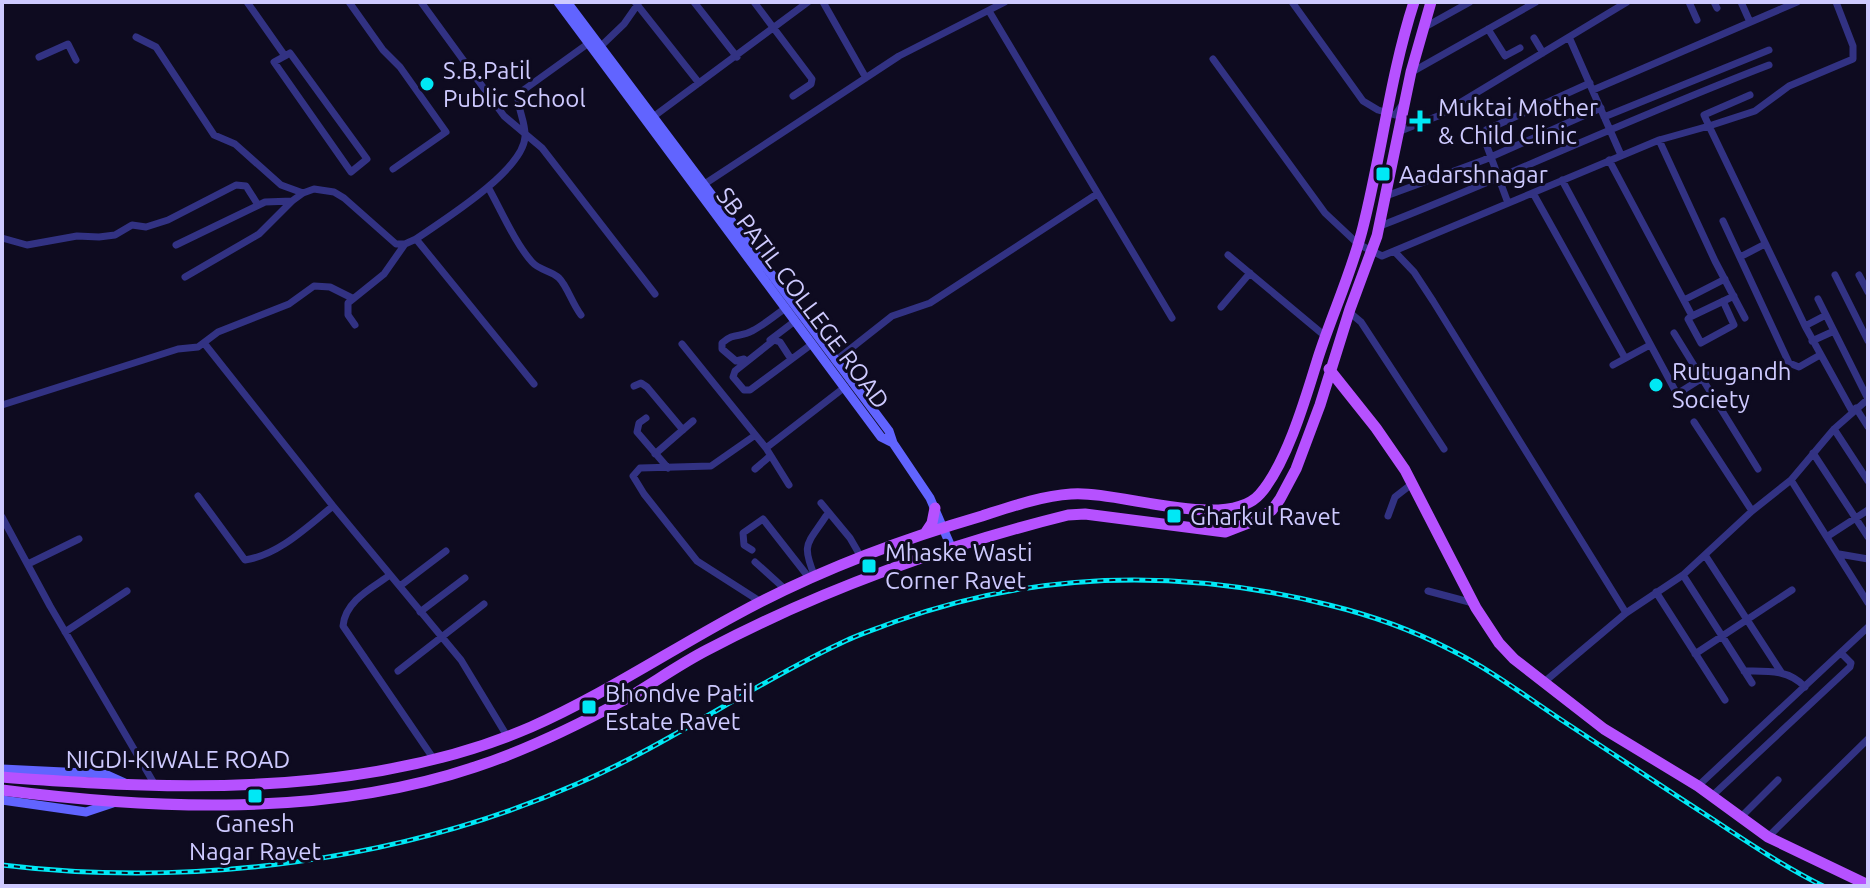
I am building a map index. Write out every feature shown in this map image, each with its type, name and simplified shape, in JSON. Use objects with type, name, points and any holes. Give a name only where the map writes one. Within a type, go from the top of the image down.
[{"type":"main road","name":"NIGDI-KIWALE ROAD","points":[[8,778],[129,785],[254,786],[330,778],[433,758],[507,736],[623,680],[786,590],[861,557],[944,527],[1073,493],[1205,510],[1239,507],[1260,494],[1273,473],[1302,408],[1358,244],[1414,2]]},
{"type":"main road","name":"NIGDI-KIWALE ROAD","points":[[7,791],[147,805],[231,806],[333,799],[442,776],[507,756],[563,731],[625,699],[705,651],[813,599],[908,561],[1068,515],[1085,514],[1225,532],[1261,518],[1272,510],[1296,469],[1373,251],[1411,72],[1431,2]]},
{"type":"main road","points":[[1318,357],[1382,437],[1413,483],[1473,603],[1499,643],[1514,659],[1604,729],[1698,786],[1768,837],[1868,885]]},
{"type":"main road","points":[[926,533],[935,508]]},
{"type":"street","points":[[247,2],[285,56]]},
{"type":"street","points":[[349,2],[446,132],[393,169]]},
{"type":"street","points":[[421,2],[427,6],[504,116],[524,131],[551,159],[655,294]]},
{"type":"street","name":"SB PATIL COLLEGE ROAD","points":[[558,2],[595,43],[653,117],[700,187],[889,431],[893,443]]},
{"type":"street","name":"SB PATIL COLLEGE ROAD","points":[[567,2],[812,344],[881,437],[893,443]]},
{"type":"street","points":[[694,2],[737,57]]},
{"type":"street","points":[[754,2],[812,82],[793,96]]},
{"type":"street","points":[[653,117],[737,57],[798,4],[808,2]]},
{"type":"street","points":[[823,2],[866,78]]},
{"type":"street","points":[[700,187],[936,35],[1005,2]]},
{"type":"street","points":[[1292,2],[1368,106],[1385,118],[1395,115],[1406,99]]},
{"type":"street","points":[[1423,28],[1470,2]]},
{"type":"street","points":[[1411,72],[1536,2]]},
{"type":"street","points":[[1398,132],[1438,116],[1627,2]]},
{"type":"street","points":[[1689,2],[1697,20]]},
{"type":"street","points":[[1741,2],[1750,22]]},
{"type":"street","points":[[1508,203],[1484,136],[1489,127],[1797,2]]},
{"type":"street","points":[[1213,59],[1325,213],[1358,244],[1382,256],[1659,140],[1755,111],[1789,86],[1853,59],[1853,46],[1836,2]]},
{"type":"street","points":[[185,277],[259,234],[292,201],[314,189],[334,192],[355,206],[396,244],[416,239],[505,171],[523,144],[518,94],[624,24],[637,3],[699,83]]},
{"type":"street","points":[[989,11],[1172,318]]},
{"type":"street","points":[[1488,29],[1505,56],[1520,48]]},
{"type":"street","points":[[136,37],[156,47],[214,135],[235,144],[281,185],[303,193]]},
{"type":"street","points":[[1569,37],[1621,155]]},
{"type":"street","points":[[1534,38],[1543,53]]},
{"type":"street","points":[[39,57],[68,44],[76,60]]},
{"type":"street","points":[[1386,196],[1769,50]]},
{"type":"street","points":[[290,53],[367,159],[351,172],[274,62],[285,56],[290,53]]},
{"type":"street","points":[[1380,226],[1769,65]]},
{"type":"street","points":[[1750,95],[1704,115],[1812,341],[1868,427]]},
{"type":"street","points":[[1659,140],[1745,318]]},
{"type":"street","points":[[1609,160],[1690,312]]},
{"type":"street","points":[[1562,180],[1677,394],[1715,370]]},
{"type":"street","points":[[2,238],[27,245],[77,236],[115,235],[132,225],[146,227],[168,220],[236,185],[246,186],[258,205]]},
{"type":"street","points":[[488,187],[527,255],[540,269],[560,279],[581,315]]},
{"type":"street","points":[[1533,193],[1625,358]]},
{"type":"street","points":[[835,361],[892,316],[930,303],[1097,194]]},
{"type":"street","points":[[176,245],[258,205],[273,200],[292,201]]},
{"type":"street","points":[[1723,221],[1789,363],[1799,367],[1820,355]]},
{"type":"street","points":[[416,239],[534,384]]},
{"type":"street","points":[[355,325],[347,309],[352,298],[384,274],[405,244]]},
{"type":"street","points":[[1740,257],[1765,244]]},
{"type":"street","points":[[1395,252],[1414,272],[1433,301],[1626,613]]},
{"type":"street","points":[[1228,255],[1325,336]]},
{"type":"street","points":[[1221,307],[1250,273]]},
{"type":"street","points":[[1835,275],[1868,341]]},
{"type":"street","points":[[1859,275],[1868,292]]},
{"type":"street","points":[[1684,300],[1725,279]]},
{"type":"street","points":[[2,405],[178,349],[198,347],[233,324],[289,304],[314,286],[330,287],[352,298]]},
{"type":"street","points":[[1723,301],[1734,325],[1701,343],[1688,319],[1723,301],[1734,296]]},
{"type":"street","points":[[1543,683],[1626,613],[1683,575],[1752,511],[1791,480],[1834,429],[1868,399],[1818,299]]},
{"type":"street","points":[[786,308],[753,331],[728,337],[722,343],[722,349],[739,362],[795,321]]},
{"type":"street","points":[[1349,312],[1361,322],[1444,449]]},
{"type":"street","points":[[1805,326],[1826,315]]},
{"type":"street","points":[[1812,341],[1834,331]]},
{"type":"street","points":[[1674,333],[1758,469]]},
{"type":"street","points":[[791,359],[780,342],[774,340],[735,371],[733,377],[747,391],[812,344]]},
{"type":"street","points":[[204,343],[224,364],[333,506],[461,660],[507,736]]},
{"type":"street","points":[[682,344],[767,452],[789,485]]},
{"type":"street","points":[[1613,365],[1650,345]]},
{"type":"street","points":[[634,386],[641,383],[647,387],[683,430]]},
{"type":"street","points":[[755,469],[767,452],[845,387]]},
{"type":"street","points":[[646,418],[639,423],[637,432],[668,468]]},
{"type":"street","points":[[655,454],[693,421]]},
{"type":"street","points":[[1694,422],[1752,511]]},
{"type":"street","points":[[1834,429],[1868,481]]},
{"type":"street","points":[[754,436],[711,466],[640,468],[635,472],[634,480],[697,561],[761,602]]},
{"type":"street","points":[[893,443],[935,508],[952,549]]},
{"type":"street","points":[[1813,453],[1868,537]]},
{"type":"street","points":[[1791,480],[1868,603]]},
{"type":"street","points":[[1388,516],[1395,497],[1413,483]]},
{"type":"street","points":[[198,496],[245,560],[275,549],[333,506]]},
{"type":"street","points":[[821,503],[861,557]]},
{"type":"street","points":[[1828,536],[1868,510]]},
{"type":"street","points":[[813,578],[806,547],[826,516]]},
{"type":"street","points":[[2,517],[155,785]]},
{"type":"street","points":[[752,550],[744,545],[742,535],[763,519],[813,578]]},
{"type":"street","points":[[28,564],[79,539]]},
{"type":"street","points":[[400,586],[446,551]]},
{"type":"street","points":[[1839,554],[1868,559]]},
{"type":"street","points":[[1705,555],[1781,672]]},
{"type":"street","points":[[755,562],[786,590]]},
{"type":"street","points":[[390,575],[355,601],[345,616],[343,626],[433,758]]},
{"type":"street","points":[[1683,575],[1752,683]]},
{"type":"street","points":[[420,612],[465,578]]},
{"type":"street","points":[[1695,654],[1792,590]]},
{"type":"street","points":[[65,632],[127,591]]},
{"type":"street","points":[[1428,591],[1473,603]]},
{"type":"street","points":[[1656,592],[1725,700]]},
{"type":"street","points":[[398,671],[484,604]]},
{"type":"street","points":[[1698,786],[1868,627]]},
{"type":"street","points":[[1712,796],[1851,665],[1841,653]]},
{"type":"street","points":[[1826,667],[1838,679]]},
{"type":"street","points":[[1744,671],[1781,672],[1794,677],[1805,687]]},
{"type":"street","points":[[1768,837],[1868,739]]},
{"type":"street","points":[[2,769],[105,774],[129,785]]},
{"type":"street","points":[[1741,817],[1778,780]]},
{"type":"street","points":[[2,800],[86,812],[121,801]]},
{"type":"railway","points":[[2,865],[148,873],[222,870],[296,862],[441,832],[511,810],[612,768],[806,660],[894,622],[1002,592],[1110,580],[1165,580],[1274,593],[1329,605],[1360,613],[1435,642],[1494,675],[1754,846],[1823,886]]},
{"type":"place","name":"S.B.Patil Public School","points":[[427,84]]},
{"type":"place","name":"Muktai Mother & Child Clinic","points":[[1420,121]]},
{"type":"place","name":"Aadarshnagar","points":[[1383,174]]},
{"type":"place","name":"Rutugandh Society","points":[[1656,385]]},
{"type":"place","name":"Gharkul Ravet","points":[[1174,516]]},
{"type":"place","name":"Mhaske Wasti Corner Ravet","points":[[869,566]]},
{"type":"place","name":"Bhondve Patil Estate Ravet","points":[[589,707]]},
{"type":"place","name":"Ganesh Nagar Ravet","points":[[255,796]]}]
